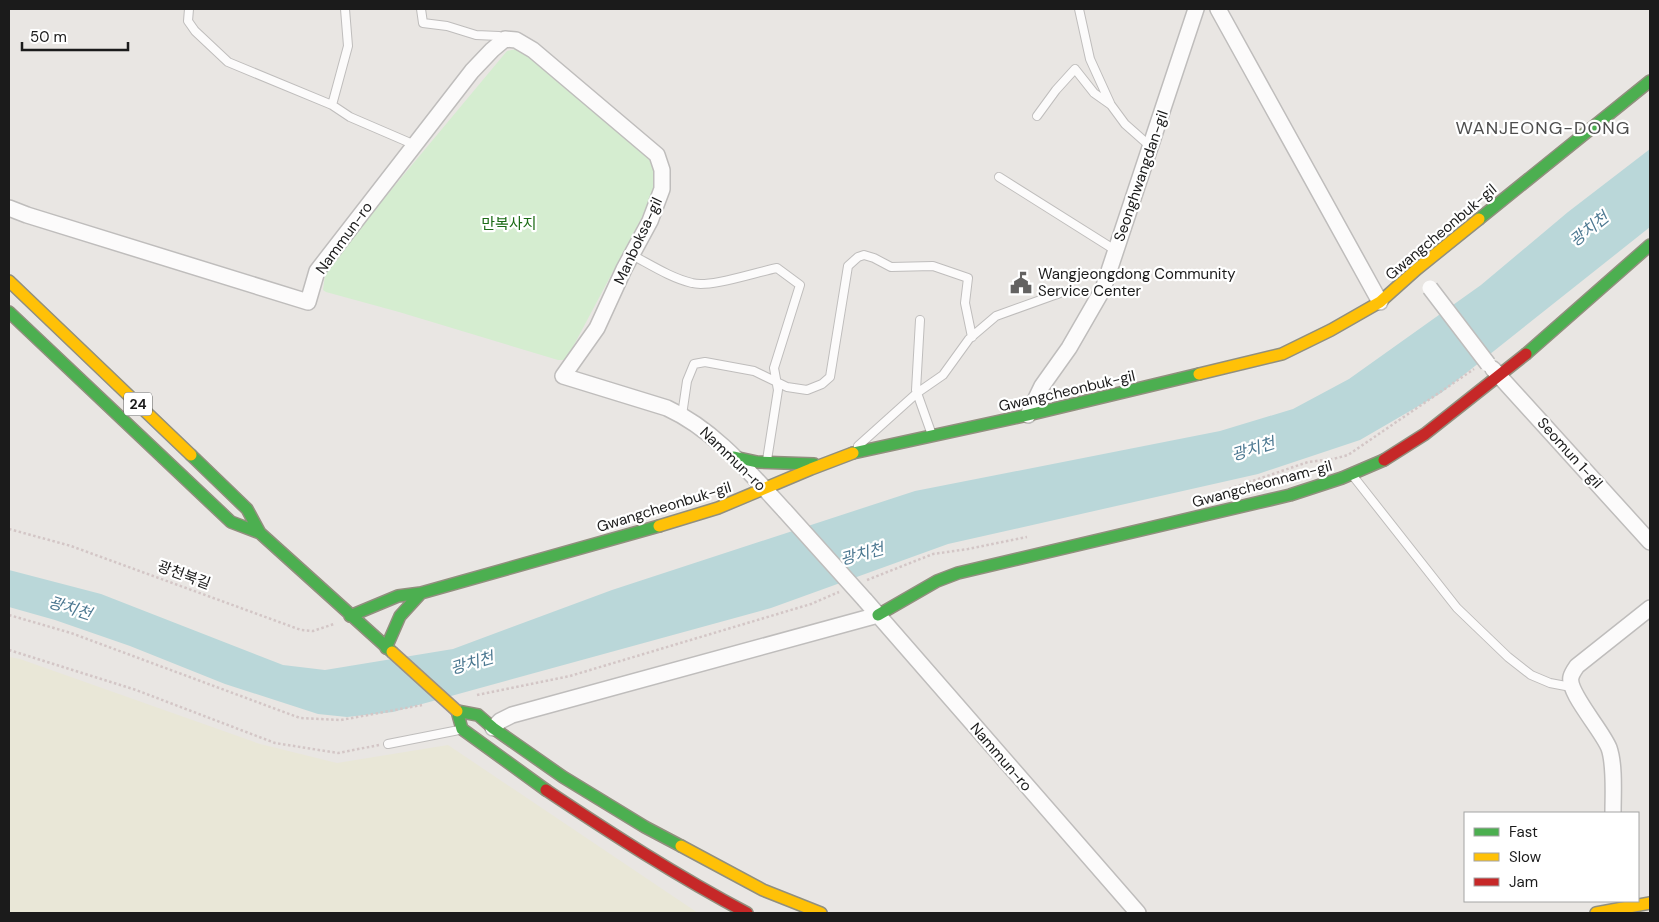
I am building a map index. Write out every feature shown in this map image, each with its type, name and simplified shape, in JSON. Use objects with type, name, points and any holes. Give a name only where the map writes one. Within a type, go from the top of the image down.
[{"type":"street","name":"Seonghwangdan-gil","points":[[1028,415],[1042,386],[1069,348],[1103,289],[1196,9]]},
{"type":"street","points":[[1218,9],[1380,302]]},
{"type":"street","name":"Nammun-ro","points":[[9,208],[27,216],[308,302],[317,271],[472,71],[492,50],[510,40]]},
{"type":"street","name":"Manboksa-gil","points":[[510,40],[533,50],[657,155],[662,170],[662,189],[650,221],[597,328],[563,376]]},
{"type":"street","name":"Gwangcheonbuk-gil","points":[[350,616],[398,596],[421,593],[699,515],[731,504],[849,454],[1028,415],[1282,354],[1331,330],[1380,302],[1416,269],[1650,81]]},
{"type":"street","name":"Gwangcheonnam-gil","points":[[878,615],[937,581],[958,573],[1290,495],[1351,475],[1394,455],[1501,377],[1650,245]]},
{"type":"street","name":"Seomun 1-gil","points":[[1416,269],[1482,366],[1501,377],[1650,542]]},
{"type":"street","name":"24","points":[[9,281],[247,509],[260,533],[389,650]]},
{"type":"street","name":"24","points":[[9,312],[185,480],[232,522],[260,533]]},
{"type":"street","name":"Nammun-ro","points":[[563,376],[668,408],[682,415],[717,441],[765,489],[865,600],[1138,913]]},
{"type":"street","points":[[734,457],[767,462],[822,464]]},
{"type":"street","points":[[421,593],[400,616],[389,650],[457,711],[478,715],[493,728],[563,777],[645,827],[763,890],[821,913]]},
{"type":"street","points":[[1613,812],[1609,749],[1601,732],[1571,687],[1571,677],[1577,666],[1650,608]]},
{"type":"street","points":[[493,728],[500,721],[512,715],[878,615]]},
{"type":"street","points":[[457,711],[462,729],[535,782],[633,848],[699,888],[748,913]]},
{"type":"street","points":[[633,848],[645,827]]},
{"type":"street","points":[[1596,913],[1615,908],[1650,904]]},
{"type":"lane","points":[[189,9],[188,21],[195,31],[228,62],[332,105],[350,117],[415,145]]},
{"type":"lane","points":[[332,105],[348,46],[345,9]]},
{"type":"lane","points":[[420,9],[423,22],[476,34],[499,36],[510,40]]},
{"type":"lane","points":[[1079,9],[1090,59],[1111,105],[1125,124],[1151,147]]},
{"type":"lane","points":[[1037,116],[1056,90],[1075,69],[1094,94],[1111,105]]},
{"type":"lane","points":[[999,177],[1115,250]]},
{"type":"lane","points":[[632,255],[670,275],[693,284],[711,284],[777,268],[800,285],[774,368],[778,390],[767,462]]},
{"type":"lane","points":[[682,415],[687,381],[694,364],[705,362],[754,371],[787,387],[807,390],[822,384],[830,377],[848,266],[858,257],[864,255],[891,267],[933,266],[968,278],[965,303],[972,337]]},
{"type":"lane","points":[[849,454],[917,393],[943,375],[972,337],[996,316],[1060,292]]},
{"type":"lane","points":[[920,320],[916,390],[932,437]]},
{"type":"lane","points":[[1351,475],[1457,608],[1502,651],[1531,675],[1550,683],[1571,687]]},
{"type":"lane","points":[[388,744],[462,729]]},
{"type":"path","points":[[1213,494],[1308,462],[1348,455],[1482,366]]},
{"type":"path","name":"광천북길","points":[[9,529],[71,546],[301,630],[312,631],[350,616]]},
{"type":"path","points":[[863,582],[933,554],[1034,536]]},
{"type":"path","points":[[468,696],[570,676],[811,604],[846,589]]},
{"type":"path","points":[[9,615],[71,633],[300,718],[342,720],[429,704]]},
{"type":"path","points":[[9,650],[136,690],[275,743],[338,752],[388,744]]},
{"type":"shaded area","points":[[9,657],[20,659],[260,744],[337,763],[448,745],[698,913],[9,913]]},
{"type":"green space","name":"만복사지","points":[[521,48],[650,158],[656,172],[654,187],[644,213],[566,360],[558,360],[323,290],[326,268],[507,51]]},
{"type":"water","name":"광치천","points":[[1650,149],[1650,227],[1441,393],[1360,440],[1258,474],[948,544],[771,608],[393,712],[347,717],[318,714],[225,684],[130,646],[55,620],[9,607],[9,570],[101,594],[283,665],[325,670],[453,649],[612,590],[915,491],[1220,431],[1293,409],[1349,379],[1481,285],[1568,212]]},
{"type":"traffic: fast","points":[[1479,219],[1650,81]]},
{"type":"traffic: fast","points":[[1526,354],[1650,245]]},
{"type":"traffic: fast","points":[[9,312],[231,522],[260,533]]},
{"type":"traffic: fast","points":[[853,453],[1028,415],[1199,374]]},
{"type":"traffic: fast","points":[[191,455],[247,509],[260,533],[392,652]]},
{"type":"traffic: fast","points":[[734,457],[757,462],[814,464]]},
{"type":"traffic: fast","points":[[878,615],[937,581],[958,573],[1290,495],[1342,478],[1384,460]]},
{"type":"traffic: fast","points":[[350,616],[398,596],[421,593],[659,526]]},
{"type":"traffic: fast","points":[[386,648],[400,616],[421,593]]},
{"type":"traffic: fast","points":[[546,790],[462,729],[457,711],[478,715],[493,728],[563,777],[645,827],[681,846]]},
{"type":"traffic: slow","points":[[1199,374],[1282,354],[1331,330],[1380,302],[1417,269],[1479,219]]},
{"type":"traffic: slow","points":[[9,281],[191,455]]},
{"type":"traffic: slow","points":[[659,526],[718,508],[853,453]]},
{"type":"traffic: slow","points":[[392,652],[457,711]]},
{"type":"traffic: slow","points":[[681,846],[763,890],[821,913]]},
{"type":"traffic: slow","points":[[1596,913],[1650,903]]},
{"type":"traffic: jam","points":[[1384,460],[1425,434],[1526,354]]},
{"type":"traffic: jam","points":[[546,790],[645,854],[747,913]]},
{"type":"place","name":"Wangjeongdong Community Service Center","points":[[1021,283]]},
{"type":"district","name":"WANJEONG-DONG","points":[[1543,128]]}]
